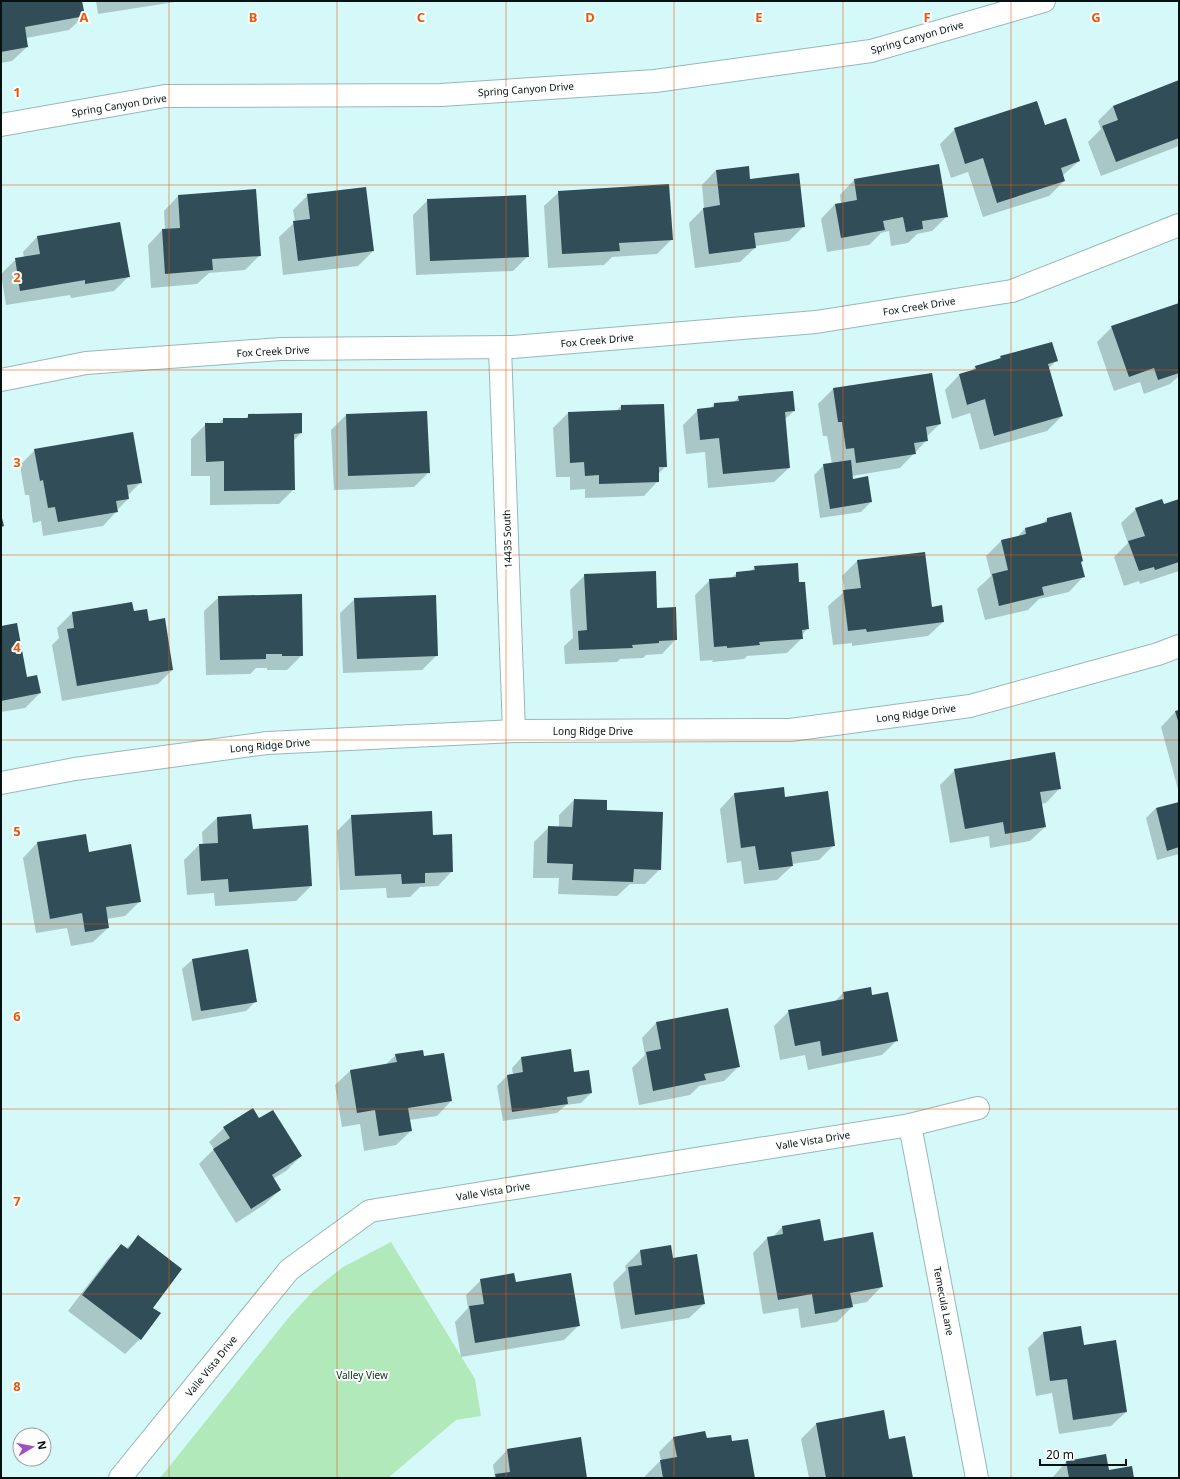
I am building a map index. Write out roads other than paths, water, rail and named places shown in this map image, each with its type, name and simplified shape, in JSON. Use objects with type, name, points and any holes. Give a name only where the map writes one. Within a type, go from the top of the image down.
[{"type":"street","name":"Spring Canyon Drive","points":[[1,125],[165,96],[441,95],[655,81],[871,51],[1044,1]]},
{"type":"street","name":"Fox Creek Drive","points":[[1,380],[86,363],[281,349],[500,348],[816,322],[1012,291],[1179,225]]},
{"type":"street","name":"14435 South","points":[[500,348],[514,731]]},
{"type":"street","name":"Long Ridge Drive","points":[[1,782],[75,769],[267,743],[514,731],[790,730],[970,706],[1151,656],[1179,646]]},
{"type":"street","name":"Valle Vista Drive","points":[[120,1478],[289,1270],[370,1211],[910,1125],[978,1108]]},
{"type":"street","name":"Temecula Lane","points":[[910,1125],[977,1478]]},
{"type":"park label","name":"Valley View","points":[[362,1375]]}]
